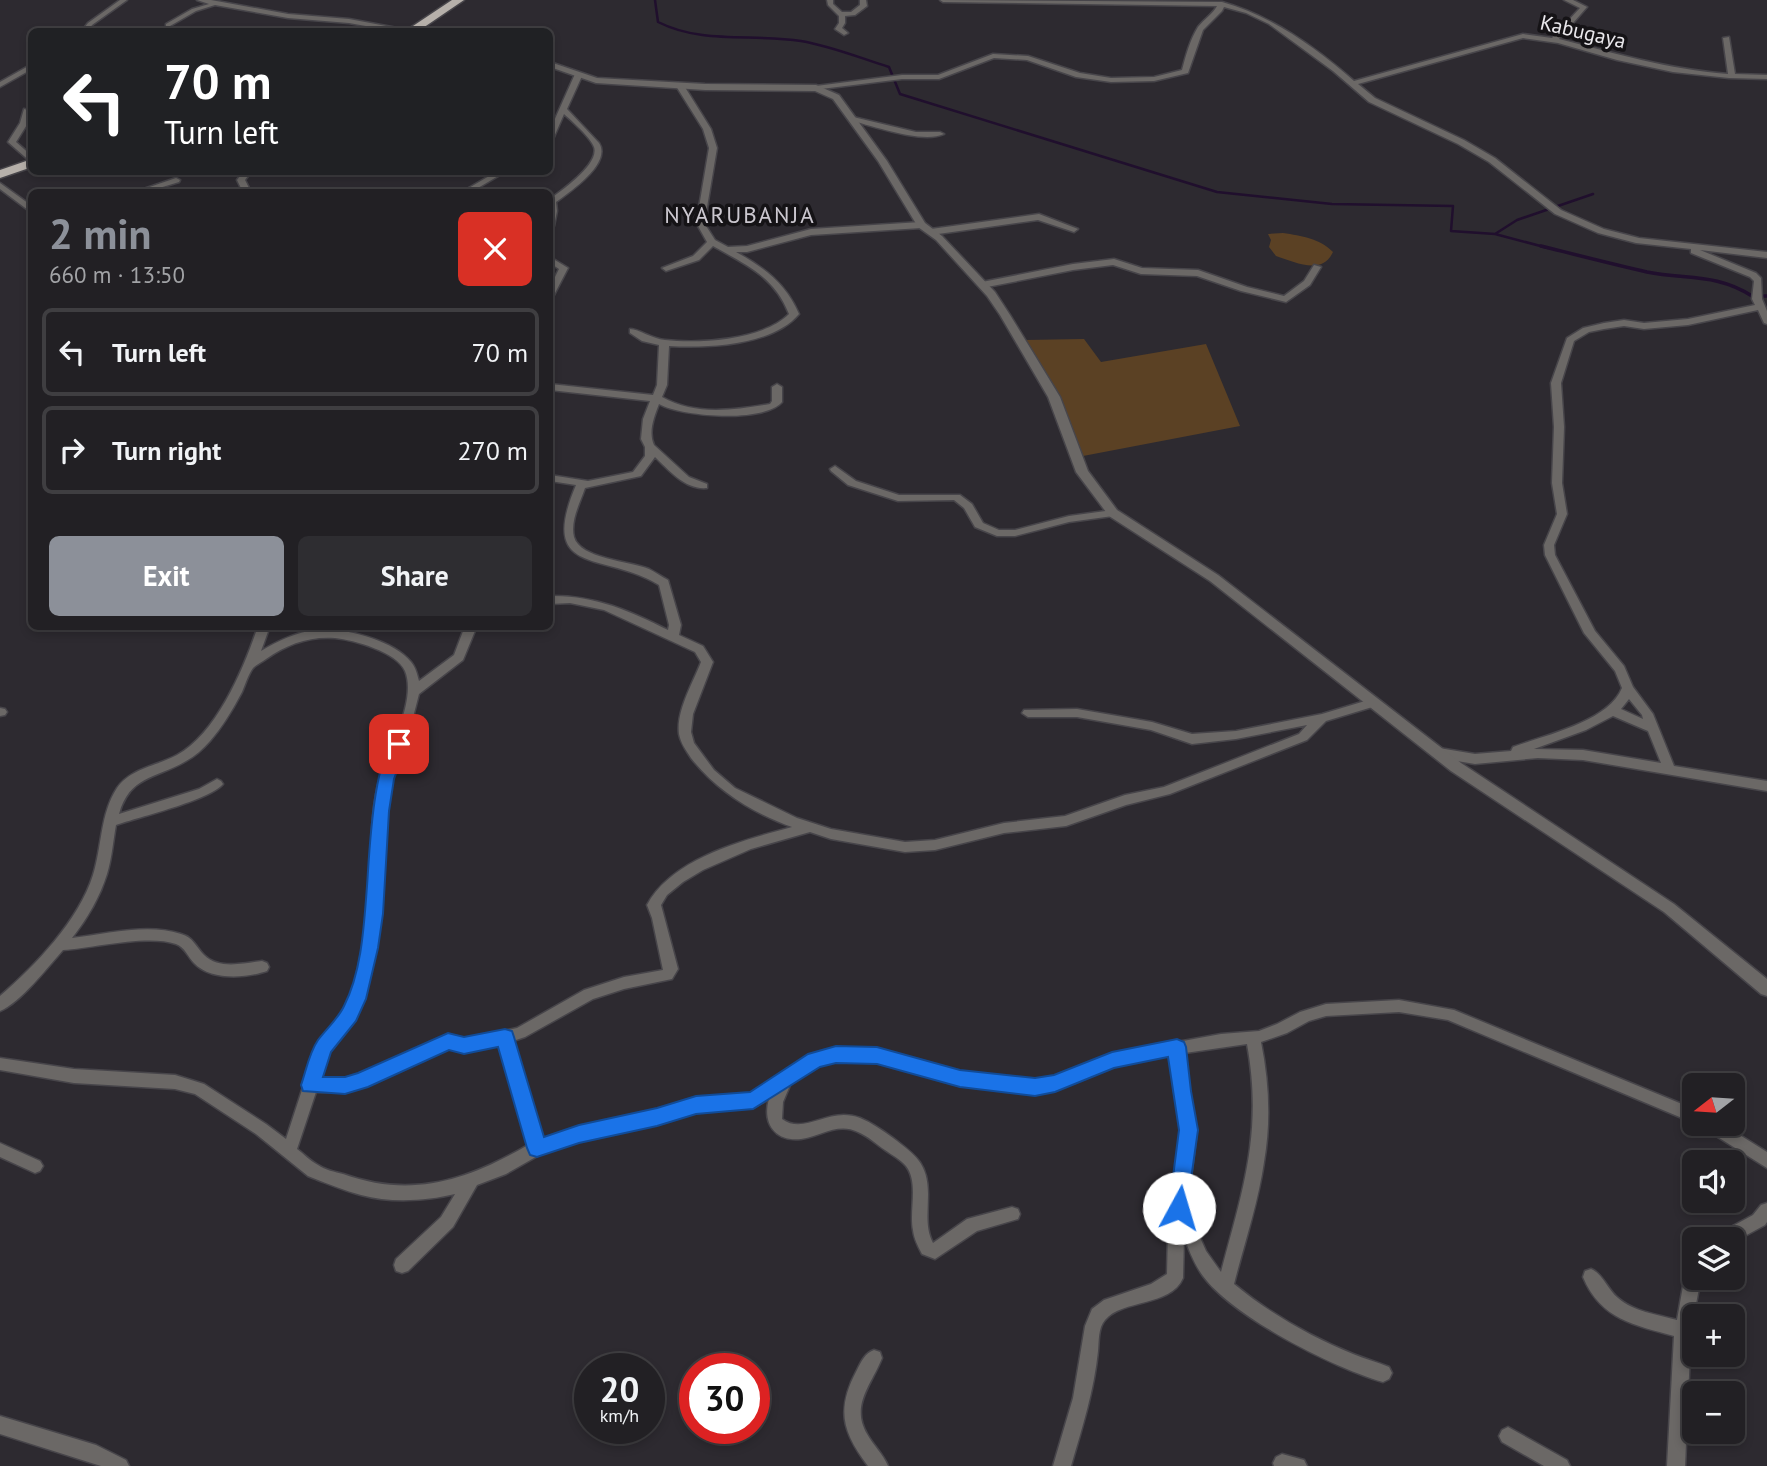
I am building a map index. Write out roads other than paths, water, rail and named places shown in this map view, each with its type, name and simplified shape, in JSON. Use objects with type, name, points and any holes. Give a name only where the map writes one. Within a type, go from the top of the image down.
[{"type":"highway","points":[[414,28],[459,0]]},
{"type":"highway","points":[[0,174],[28,164]]},
{"type":"street","points":[[89,28],[124,0]]},
{"type":"street","points":[[200,0],[288,16],[391,28]]},
{"type":"street","points":[[830,0],[830,4],[841,14],[842,23],[838,30],[844,33]]},
{"type":"street","points":[[841,14],[857,12],[864,6],[863,0]]},
{"type":"street","points":[[943,0],[1222,4],[1240,0]]},
{"type":"street","points":[[1554,40],[1584,7],[1567,0]]},
{"type":"street","points":[[168,25],[194,10],[220,3]]},
{"type":"street","points":[[1222,4],[1271,23],[1380,104],[1461,142],[1492,160],[1558,212],[1620,237],[1767,255]]},
{"type":"street","points":[[553,65],[578,76],[607,81],[680,86],[816,88],[902,77],[939,77],[961,71],[978,60],[993,55],[1028,58],[1095,78],[1138,80],[1177,75],[1185,71],[1194,39],[1202,24],[1220,10],[1222,4]]},
{"type":"street","name":"Kabugaya","points":[[1354,83],[1391,75],[1523,36],[1554,40],[1643,64],[1732,76],[1767,76]]},
{"type":"street","points":[[1727,38],[1732,76]]},
{"type":"street","points":[[0,85],[28,68]]},
{"type":"street","points":[[553,131],[578,76]]},
{"type":"street","points":[[633,331],[643,340],[664,344],[706,343],[770,332],[791,321],[794,314],[780,286],[769,274],[712,242],[702,226],[701,219],[713,158],[711,138],[680,86]]},
{"type":"street","points":[[816,88],[836,97],[926,228],[982,285],[1005,315],[1054,397],[1082,472],[1113,513],[1214,578],[1439,753],[1669,908],[1767,989]]},
{"type":"street","points":[[553,200],[588,171],[598,156],[598,147],[594,141],[564,110]]},
{"type":"street","points":[[27,111],[24,123],[12,142],[28,158]]},
{"type":"street","points":[[852,118],[916,134],[940,134]]},
{"type":"street","points":[[474,189],[496,175]]},
{"type":"street","points":[[148,189],[176,180]]},
{"type":"street","points":[[0,185],[28,208]]},
{"type":"street","points":[[727,250],[747,249],[811,232],[926,228],[1039,217],[1074,229]]},
{"type":"street","points":[[666,268],[696,258],[712,242]]},
{"type":"street","points":[[1678,244],[1751,273],[1758,280],[1758,299],[1767,321]]},
{"type":"street","points":[[553,262],[565,268],[553,290]]},
{"type":"street","points":[[982,285],[1114,262],[1141,271],[1198,273],[1244,289],[1286,299],[1307,283],[1317,267]]},
{"type":"street","points":[[1669,769],[1642,706],[1628,688],[1620,669],[1590,633],[1550,555],[1549,545],[1562,514],[1557,483],[1559,427],[1556,383],[1566,348],[1577,334],[1624,323],[1644,326],[1688,322],[1758,299]]},
{"type":"street","points":[[664,344],[663,373],[658,399],[646,429],[646,439],[650,447],[685,479],[703,486]]},
{"type":"street","points":[[553,387],[658,399],[670,406],[687,410],[732,413],[773,406],[777,402],[777,387]]},
{"type":"street","points":[[553,479],[584,484],[637,474],[650,456],[650,447]]},
{"type":"street","points":[[835,469],[852,483],[898,498],[956,497],[968,506],[979,524],[997,533],[1015,533],[1069,519],[1113,513]]},
{"type":"street","points":[[584,484],[569,518],[569,540],[572,547],[586,555],[646,573],[664,583],[673,615],[673,638]]},
{"type":"street","points":[[553,600],[591,602],[632,617],[699,649],[706,662],[687,714],[685,732],[688,744],[697,758],[731,791],[809,828],[905,847],[935,845],[1004,828],[1066,821],[1125,800],[1166,791],[1303,737],[1322,718]]},
{"type":"street","points":[[0,1005],[31,977],[88,902],[100,878],[112,821],[122,791],[130,782],[188,754],[200,742],[232,699],[252,663],[263,630]]},
{"type":"street","points":[[412,693],[459,657],[469,630]]},
{"type":"street","points":[[252,663],[286,641],[319,632],[336,633],[376,645],[396,656],[410,669],[412,693],[408,716],[386,779],[382,801],[376,856],[374,914],[357,999],[349,1016],[323,1048],[288,1151]]},
{"type":"street","points":[[1507,754],[1580,727],[1614,711],[1624,702],[1628,688]]},
{"type":"street","points":[[1028,713],[1077,713],[1152,726],[1192,739],[1322,718],[1376,702]]},
{"type":"street","points":[[1614,711],[1653,728]]},
{"type":"street","points":[[1439,753],[1475,759],[1507,754],[1572,754],[1767,786]]},
{"type":"street","points":[[112,821],[202,792],[217,784]]},
{"type":"street","points":[[310,1085],[345,1085],[361,1081],[448,1041],[464,1046],[505,1037],[520,1032],[589,994],[670,973],[668,953],[654,905],[661,893],[686,873],[706,863],[762,839],[809,828]]},
{"type":"street","points":[[57,945],[160,936],[180,939],[189,944],[200,961],[210,967],[222,970],[262,967]]},
{"type":"street","points":[[0,1064],[74,1076],[165,1081],[199,1089],[261,1129],[313,1171],[361,1188],[389,1192],[428,1192],[471,1181],[501,1169],[537,1148],[579,1134],[657,1117],[696,1105],[753,1101],[814,1060],[836,1054],[856,1053],[898,1060],[929,1072],[960,1079],[1035,1087],[1055,1083],[1112,1060],[1177,1047],[1253,1037],[1282,1029],[1298,1019],[1326,1010],[1399,1006],[1449,1014],[1682,1111]]},
{"type":"street","points":[[505,1037],[537,1148]]},
{"type":"street","points":[[1225,1287],[1259,1148],[1261,1093],[1253,1037]]},
{"type":"street","points":[[1062,1466],[1087,1377],[1091,1334],[1097,1316],[1104,1310],[1153,1293],[1175,1278],[1179,1208],[1189,1130],[1181,1091],[1177,1047]]},
{"type":"street","points":[[786,1079],[776,1097],[774,1107],[775,1124],[781,1128],[799,1134],[830,1123],[855,1123],[870,1130],[914,1164],[919,1188],[920,1232],[928,1249],[935,1251],[973,1224],[1012,1214]]},
{"type":"street","points":[[1728,1136],[1767,1161]]},
{"type":"street","points":[[0,1150],[35,1166]]},
{"type":"street","points":[[402,1265],[447,1222],[471,1181]]},
{"type":"street","points":[[1179,1208],[1209,1272],[1225,1287],[1325,1352],[1369,1371],[1383,1373]]},
{"type":"street","points":[[1745,1228],[1759,1220],[1767,1210]]},
{"type":"street","points":[[1591,1277],[1602,1297],[1616,1310],[1682,1330]]},
{"type":"street","points":[[1676,1466],[1682,1349]]},
{"type":"street","points":[[874,1358],[855,1387],[852,1414],[857,1438],[879,1466]]},
{"type":"street","points":[[0,1425],[96,1454],[120,1466]]},
{"type":"street","points":[[1508,1436],[1561,1466]]},
{"type":"waterway","points":[[655,0],[658,22],[675,29],[711,36],[801,41],[834,49],[889,67],[900,94],[1217,192],[1332,204],[1453,206],[1451,231],[1495,234]]},
{"type":"waterway","points":[[1495,234],[1517,220],[1593,194]]},
{"type":"waterway","points":[[1495,234],[1548,248]]},
{"type":"waterway","points":[[1541,246],[1647,272],[1714,280],[1752,296]]},
{"type":"district","name":"NYARUBANJA","points":[[740,215]]}]
